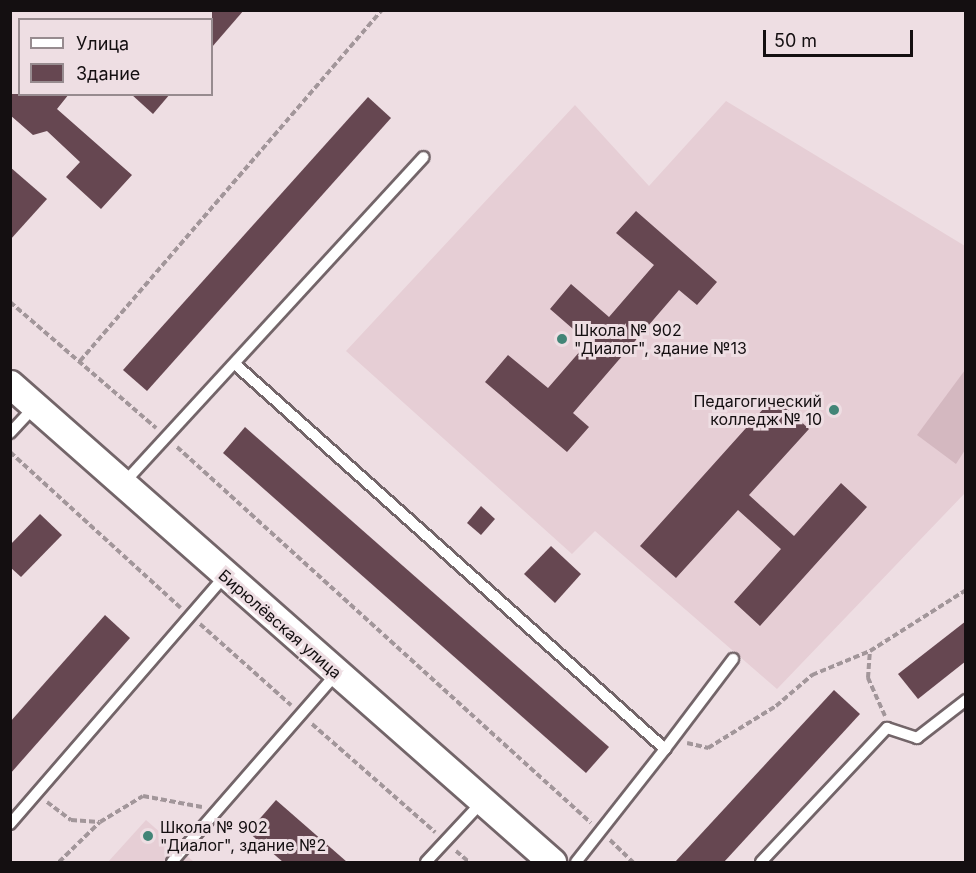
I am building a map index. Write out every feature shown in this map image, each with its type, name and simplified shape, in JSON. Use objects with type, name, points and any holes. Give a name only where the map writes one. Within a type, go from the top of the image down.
[{"type":"street","name":"Бирюлёвская улица","points":[[10,384],[336,674],[552,862]]},
{"type":"lane","points":[[123,484],[236,365],[424,157]]},
{"type":"lane","points":[[236,365],[665,749]]},
{"type":"lane","points":[[10,433],[35,406]]},
{"type":"lane","points":[[10,824],[225,576]]},
{"type":"lane","points":[[576,862],[603,833],[733,659]]},
{"type":"lane","points":[[172,862],[336,674]]},
{"type":"lane","points":[[761,862],[887,728],[917,738],[966,700]]},
{"type":"lane","points":[[426,862],[482,802]]},
{"type":"path","points":[[80,361],[382,10]]},
{"type":"path","points":[[10,302],[167,438],[633,862]]},
{"type":"path","points":[[10,452],[190,616],[469,862]]},
{"type":"path","points":[[708,748],[776,706],[812,675],[870,651],[966,590]]},
{"type":"path","points":[[870,651],[868,678],[885,709],[887,728]]},
{"type":"path","points":[[37,794],[71,820],[100,822]]},
{"type":"path","points":[[59,862],[100,822],[143,796],[217,810]]},
{"type":"shaded area","points":[[726,101],[965,246],[965,493],[777,689],[595,531],[572,554],[346,351],[575,105],[649,186]]},
{"type":"shaded area","points":[[965,370],[965,450],[956,464],[917,435]]},
{"type":"shaded area","name":"Школа № 902 \"Диалог\", здание №2","points":[[146,820],[194,862],[108,862]]},
{"type":"building","points":[[212,10],[244,10],[213,46]]},
{"type":"building","points":[[10,94],[67,96],[57,109],[132,175],[101,209],[66,177],[80,162],[47,131],[33,135],[10,115]]},
{"type":"building","points":[[133,96],[168,96],[153,114]]},
{"type":"building","points":[[368,97],[391,118],[147,391],[123,370]]},
{"type":"building","points":[[10,167],[47,199],[10,240]]},
{"type":"building","points":[[636,211],[717,282],[697,305],[679,290],[573,413],[589,427],[567,452],[485,382],[508,355],[548,388],[588,342],[550,309],[571,284],[609,317],[654,265],[616,233]]},
{"type":"building","points":[[774,397],[809,429],[749,495],[794,536],[841,483],[867,507],[760,626],[734,602],[781,549],[738,510],[676,578],[640,546]]},
{"type":"building","points":[[245,427],[609,747],[586,773],[223,453]]},
{"type":"building","points":[[481,506],[495,519],[481,535],[467,523]]},
{"type":"building","points":[[40,514],[62,535],[21,577],[10,567],[10,545]]},
{"type":"building","points":[[551,546],[581,574],[555,603],[524,574]]},
{"type":"building","points":[[105,615],[130,638],[10,774],[10,722]]},
{"type":"building","points":[[966,621],[966,661],[918,699],[898,674]]},
{"type":"building","points":[[834,690],[860,714],[724,862],[675,862]]},
{"type":"building","points":[[276,800],[347,862],[283,862],[248,832]]},
{"type":"place","name":"Школа № 902 \"Диалог\", здание №13","points":[[562,339]]},
{"type":"place","name":"Педагогический колледж № 10","points":[[834,410]]},
{"type":"place","name":"Школа № 902 \"Диалог\", здание №2","points":[[148,836]]}]
